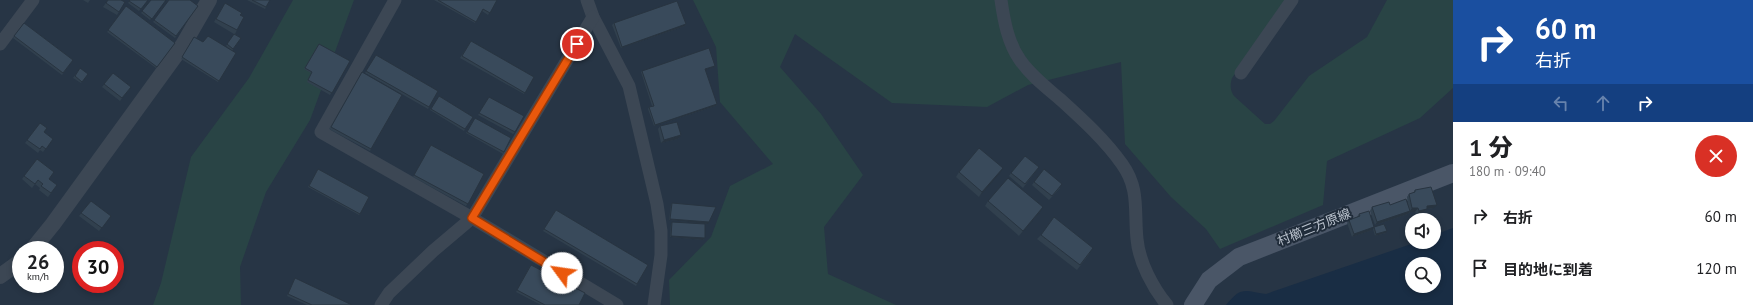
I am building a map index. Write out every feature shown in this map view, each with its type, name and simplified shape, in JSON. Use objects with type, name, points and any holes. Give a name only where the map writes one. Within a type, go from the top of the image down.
[{"type":"main road","name":"村櫛三方原線","points":[[1193,305],[1209,280],[1239,257],[1453,173]]},
{"type":"street","points":[[0,44],[33,0]]},
{"type":"street","points":[[39,241],[183,45],[209,0]]},
{"type":"street","points":[[395,0],[321,132],[472,218],[617,305]]},
{"type":"street","points":[[587,0],[593,17],[629,86],[657,204],[661,231],[661,255],[654,305]]},
{"type":"street","points":[[1001,0],[1004,19],[1010,39],[1020,59],[1038,80],[1093,130],[1119,159],[1128,174],[1135,190],[1137,240],[1139,250],[1151,278],[1167,305]]},
{"type":"street","points":[[1241,73],[1292,0]]},
{"type":"street","points":[[381,305],[389,293],[427,256],[472,218],[593,17]]},
{"type":"street","points":[[0,276],[12,267]]},
{"type":"green space","points":[[293,0],[354,0],[310,120],[266,192],[240,267],[241,305],[153,305],[161,283],[191,157],[249,78]]},
{"type":"green space","points":[[693,0],[1287,0],[1232,78],[1231,83],[1231,90],[1234,96],[1265,124],[1270,124],[1274,121],[1309,76],[1367,37],[1387,0],[1453,0],[1453,88],[1420,118],[1327,161],[1323,205],[1220,249],[1206,229],[1171,197],[1125,144],[1121,62],[1028,85],[987,107],[892,103],[795,34],[780,67],[821,114],[863,175],[824,227],[828,274],[896,305],[670,305],[669,280],[711,237],[730,186],[773,164],[720,102],[716,47]]},
{"type":"water","points":[[1453,228],[1453,305],[1226,305],[1231,299],[1243,291],[1266,294],[1405,246],[1405,249],[1441,249],[1441,232]]},
{"type":"building","points":[[108,0],[121,0],[125,2],[119,12],[106,3]]},
{"type":"building","points":[[148,0],[141,9],[129,1]]},
{"type":"building","points":[[151,0],[166,0],[152,19],[142,11]]},
{"type":"building","points":[[169,0],[190,0],[198,6],[176,36],[154,20]]},
{"type":"building","points":[[252,0],[270,0],[266,7]]},
{"type":"building","points":[[438,0],[497,0],[490,13],[483,9],[476,22]]},
{"type":"building","points":[[677,1],[686,24],[622,47],[614,23]]},
{"type":"building","points":[[225,3],[242,13],[240,15],[244,17],[237,30],[216,19]]},
{"type":"building","points":[[126,6],[175,43],[157,67],[108,30]]},
{"type":"building","points":[[24,23],[73,60],[63,73],[14,36]]},
{"type":"building","points":[[234,34],[241,38],[233,49],[227,44]]},
{"type":"building","points":[[208,36],[236,53],[219,81],[182,57],[194,37],[203,42]]},
{"type":"building","points":[[471,41],[534,77],[525,93],[462,56]]},
{"type":"building","points":[[319,44],[350,61],[332,93],[308,80],[312,72],[305,68]]},
{"type":"building","points":[[709,48],[715,66],[705,69],[717,104],[655,125],[649,107],[654,106],[642,71]]},
{"type":"building","points":[[376,55],[438,91],[429,107],[366,71]]},
{"type":"building","points":[[80,68],[88,74],[82,82],[75,76]]},
{"type":"building","points":[[362,72],[402,95],[371,149],[331,127]]},
{"type":"building","points":[[113,73],[131,87],[122,98],[104,84]]},
{"type":"building","points":[[439,96],[473,117],[465,129],[431,109]]},
{"type":"building","points":[[489,97],[524,116],[515,132],[479,113]]},
{"type":"building","points":[[475,118],[511,138],[504,152],[467,132]]},
{"type":"building","points":[[677,122],[681,135],[664,140],[660,126]]},
{"type":"building","points":[[40,123],[47,128],[44,132],[53,139],[46,149],[42,146],[40,149],[27,140]]},
{"type":"building","points":[[431,145],[484,174],[468,204],[414,175]]},
{"type":"building","points":[[979,148],[1003,168],[982,192],[959,172]]},
{"type":"building","points":[[1025,156],[1039,167],[1025,184],[1011,173]]},
{"type":"building","points":[[37,159],[54,172],[49,179],[57,185],[51,193],[41,186],[43,184],[38,180],[35,184],[24,176]]},
{"type":"building","points":[[318,169],[369,197],[360,214],[309,186]]},
{"type":"building","points":[[1044,169],[1062,184],[1052,196],[1034,182]]},
{"type":"building","points":[[1008,178],[1043,207],[1023,231],[988,201]]},
{"type":"building","points":[[1431,187],[1437,205],[1427,206],[1427,209],[1419,211],[1418,208],[1412,208],[1409,194],[1415,192],[1415,190]]},
{"type":"building","points":[[1406,199],[1410,211],[1377,222],[1372,207],[1389,202],[1390,205]]},
{"type":"building","points":[[91,201],[111,216],[102,228],[81,213]]},
{"type":"building","points":[[672,203],[716,207],[709,222],[670,219]]},
{"type":"building","points":[[556,210],[648,265],[637,284],[544,229]]},
{"type":"building","points":[[1369,211],[1374,227],[1354,234],[1349,220],[1360,216],[1359,214]]},
{"type":"building","points":[[1054,217],[1093,248],[1080,265],[1041,235]]},
{"type":"building","points":[[672,222],[705,224],[705,238],[671,236]]},
{"type":"building","points":[[1384,224],[1387,231],[1376,234],[1374,227]]},
{"type":"building","points":[[531,265],[585,293],[579,305],[545,305],[517,290]]},
{"type":"building","points":[[295,278],[352,305],[312,305],[288,294]]},
{"type":"route","points":[[562,273],[472,218],[577,44]]}]
